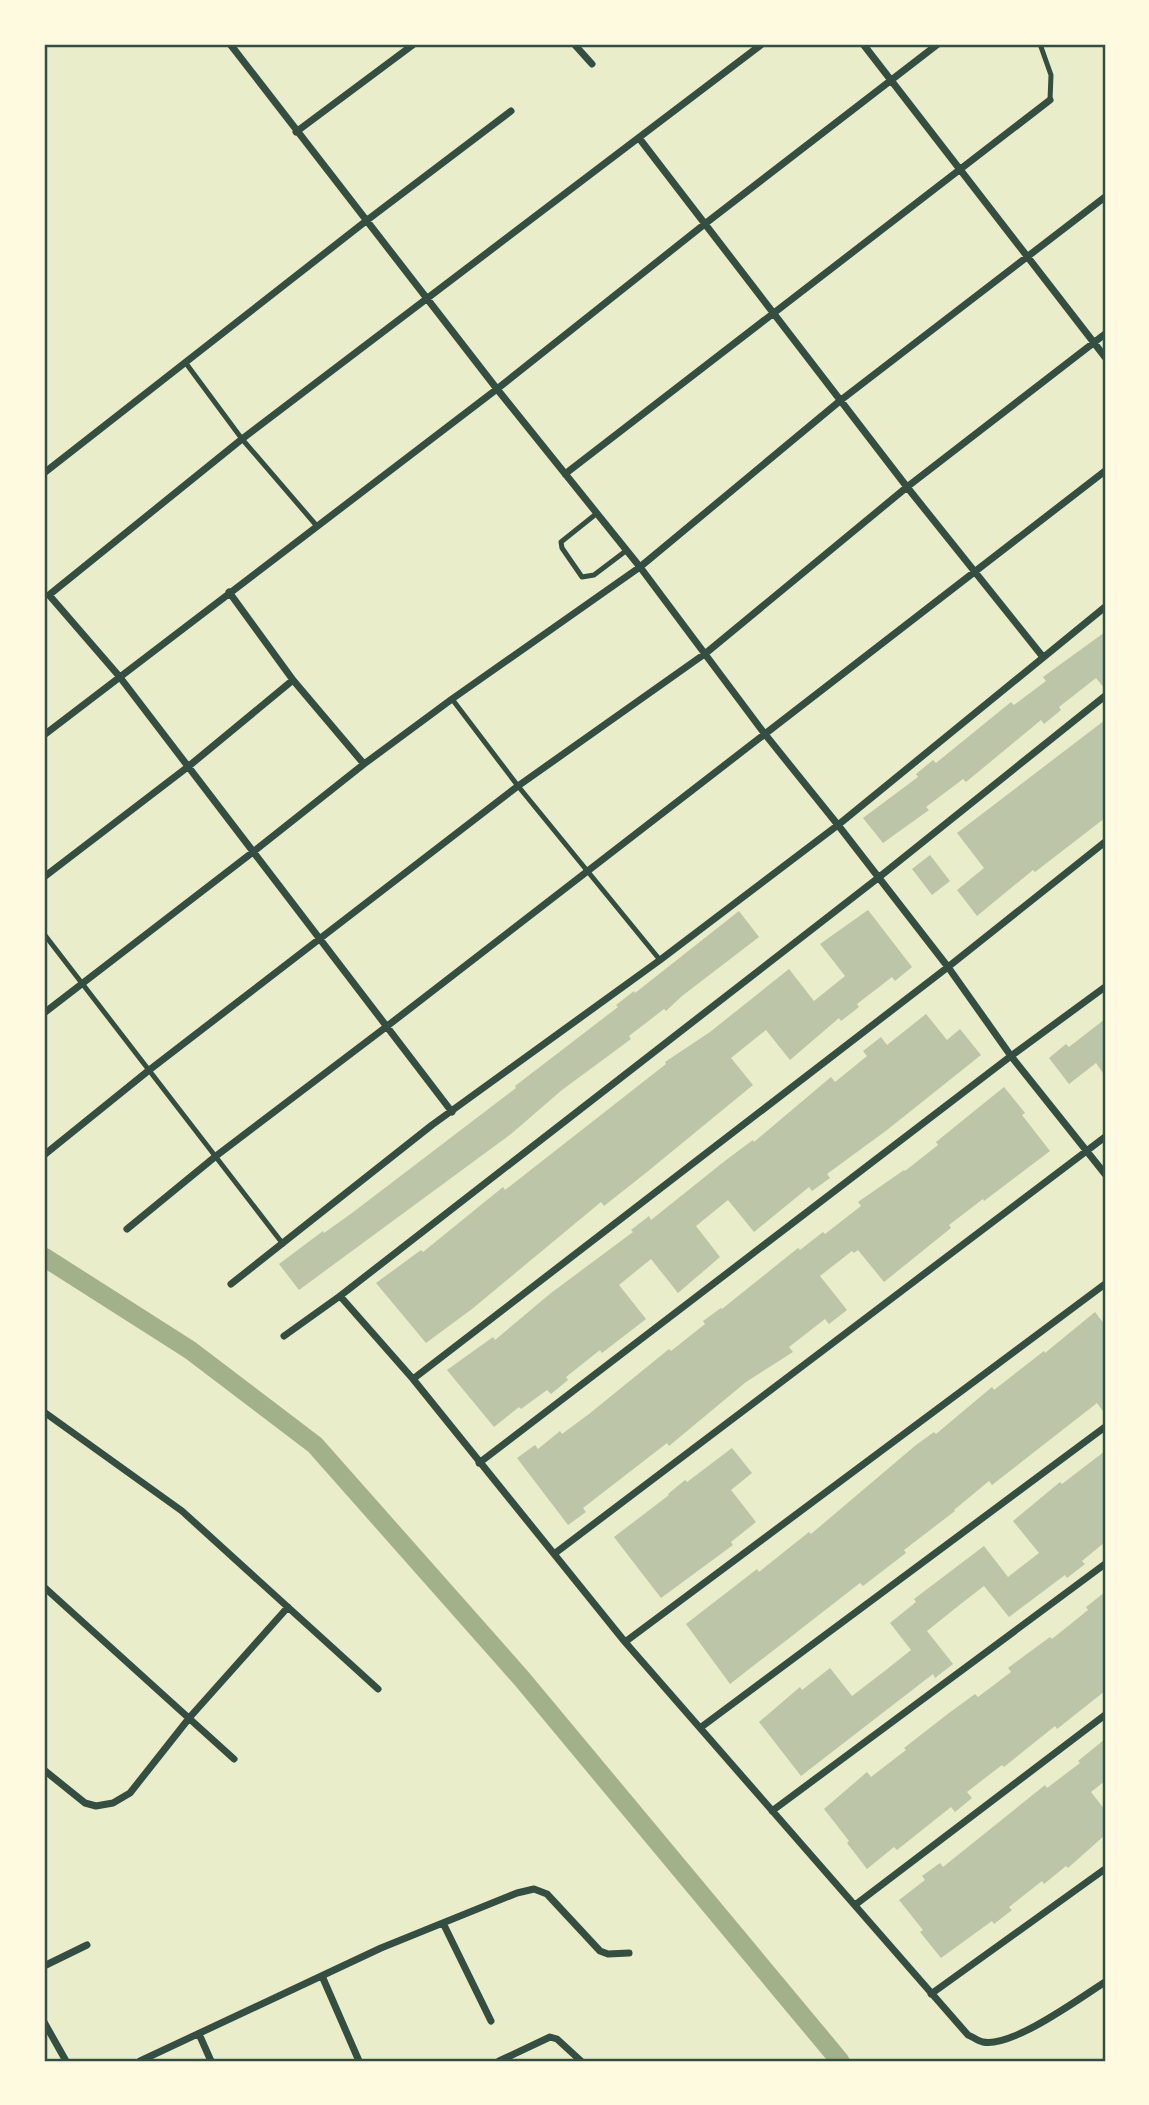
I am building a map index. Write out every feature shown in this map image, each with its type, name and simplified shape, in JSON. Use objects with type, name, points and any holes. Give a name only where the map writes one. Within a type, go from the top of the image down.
[{"type":"street","points":[[230,44],[496,388],[627,550],[764,733],[948,967],[1011,1056],[1105,1174]]},
{"type":"street","points":[[296,132],[414,44]]},
{"type":"street","points":[[574,44],[592,64]]},
{"type":"street","points":[[452,1112],[119,676],[49,594],[242,439],[762,44]]},
{"type":"street","points":[[863,44],[1105,357]]},
{"type":"street","points":[[44,735],[938,44]]},
{"type":"street","points":[[565,474],[1050,100]]},
{"type":"street","points":[[44,473],[511,111]]},
{"type":"street","points":[[639,138],[907,486],[1043,657]]},
{"type":"street","points":[[44,1013],[364,764],[640,567],[841,400],[1105,197]]},
{"type":"street","points":[[44,1155],[148,1071],[518,786],[705,653],[907,486],[1105,334]]},
{"type":"street","points":[[127,1229],[216,1156],[1105,471]]},
{"type":"street","points":[[229,592],[293,680],[364,764]]},
{"type":"street","points":[[231,1284],[432,1125],[660,960],[838,825],[1105,607]]},
{"type":"street","points":[[44,877],[189,766],[293,680]]},
{"type":"street","points":[[284,1336],[340,1296],[878,878],[1105,696]]},
{"type":"street","points":[[412,1379],[948,967],[1105,842]]},
{"type":"street","points":[[479,1463],[1011,1056],[1105,988]]},
{"type":"street","points":[[554,1554],[1105,1137]]},
{"type":"street","points":[[625,1642],[1105,1284]]},
{"type":"street","points":[[340,1296],[412,1379],[625,1642],[968,2035],[985,2042],[1003,2041],[1030,2029],[1105,1982]]},
{"type":"street","points":[[44,1412],[182,1511],[378,1689]]},
{"type":"street","points":[[701,1728],[1105,1427]]},
{"type":"street","points":[[772,1811],[1105,1564]]},
{"type":"street","points":[[44,1587],[234,1759]]},
{"type":"street","points":[[44,1770],[85,1803],[96,1806],[113,1802],[130,1793],[190,1717],[288,1607]]},
{"type":"street","points":[[855,1905],[1105,1715]]},
{"type":"street","points":[[931,1994],[1105,1869]]},
{"type":"street","points":[[140,2061],[443,1923],[517,1893],[534,1889],[547,1894],[600,1951],[608,1954],[629,1953]]},
{"type":"street","points":[[443,1923],[491,2021]]},
{"type":"street","points":[[44,1966],[88,1945]]},
{"type":"street","points":[[322,1976],[359,2061]]},
{"type":"street","points":[[44,2022],[66,2061]]},
{"type":"street","points":[[199,2034],[211,2061]]},
{"type":"street","points":[[499,2061],[550,2037],[557,2039],[581,2061]]},
{"type":"lane","points":[[1040,44],[1051,75],[1050,100]]},
{"type":"lane","points":[[185,362],[242,439],[316,525]]},
{"type":"lane","points":[[596,513],[561,542],[562,548],[582,577],[594,575],[627,550]]},
{"type":"lane","points":[[452,699],[518,786],[660,960]]},
{"type":"lane","points":[[44,934],[283,1244]]},
{"type":"building","points":[[1105,632],[1105,689],[1096,678],[1059,707],[1061,710],[1044,724],[1041,720],[966,782],[963,779],[926,807],[929,810],[883,843],[863,818],[918,777],[916,774],[933,760],[936,763],[1011,702],[1014,705],[1046,681],[1043,677]]},
{"type":"building","points":[[1105,720],[1105,818],[1035,872],[1033,870],[977,916],[957,890],[984,868],[957,833]]},
{"type":"building","points":[[930,855],[950,881],[932,895],[912,869]]},
{"type":"building","points":[[868,910],[912,967],[895,981],[892,977],[857,1004],[859,1007],[841,1021],[839,1018],[790,1060],[766,1030],[731,1058],[753,1085],[604,1206],[601,1202],[472,1309],[426,1343],[376,1283],[421,1250],[423,1252],[503,1187],[505,1190],[666,1064],[665,1062],[710,1032],[789,969],[814,1001],[845,976],[820,944]]},
{"type":"building","points":[[739,911],[759,937],[666,1011],[664,1009],[629,1036],[631,1039],[562,1090],[511,1134],[299,1290],[279,1264],[352,1213],[516,1088],[515,1086],[618,1007],[616,1005]]},
{"type":"building","points":[[926,1014],[947,1040],[960,1029],[981,1055],[827,1174],[830,1178],[812,1191],[809,1187],[754,1232],[728,1200],[696,1226],[720,1257],[678,1293],[651,1259],[619,1285],[646,1319],[602,1353],[600,1350],[566,1377],[568,1380],[551,1394],[547,1390],[494,1427],[447,1370],[493,1337],[495,1340],[551,1293],[633,1232],[631,1230],[649,1216],[651,1220],[726,1160],[753,1140],[754,1142],[831,1077],[835,1082],[867,1056],[863,1051],[881,1037],[887,1045]]},
{"type":"building","points":[[1105,1019],[1105,1076],[1096,1063],[1069,1084],[1049,1058],[1066,1044],[1069,1047]]},
{"type":"building","points":[[1004,1087],[1050,1151],[949,1225],[951,1228],[884,1282],[858,1250],[854,1253],[852,1251],[820,1276],[847,1310],[829,1324],[825,1319],[789,1347],[793,1352],[746,1382],[669,1446],[667,1443],[583,1508],[586,1512],[568,1525],[517,1458],[535,1445],[538,1449],[560,1431],[562,1434],[589,1414],[798,1248],[800,1250],[823,1232],[825,1234],[861,1206],[858,1202],[905,1171]]},
{"type":"building","points":[[1095,1312],[1105,1325],[1105,1414],[1097,1403],[992,1485],[989,1481],[904,1550],[906,1553],[863,1586],[860,1583],[730,1684],[686,1624],[757,1569],[759,1572],[809,1532],[811,1534],[916,1445],[934,1432],[936,1434],[992,1387],[994,1390],[1044,1351],[1045,1353]]},
{"type":"building","points":[[732,1448],[752,1473],[731,1490],[756,1522],[731,1542],[733,1545],[661,1598],[614,1537],[685,1480],[687,1482]]},
{"type":"building","points":[[1105,1451],[1105,1542],[1082,1561],[1085,1564],[1067,1578],[1065,1575],[1009,1617],[984,1586],[927,1631],[953,1664],[935,1678],[933,1674],[801,1776],[759,1722],[800,1687],[802,1690],[830,1668],[852,1696],[886,1670],[911,1650],[890,1623],[916,1602],[914,1599],[984,1546],[1008,1577],[1039,1553],[1013,1521],[1060,1482],[1062,1484]]},
{"type":"building","points":[[1105,1592],[1105,1691],[1057,1729],[1055,1726],[1004,1767],[1002,1765],[967,1792],[972,1798],[955,1812],[951,1807],[897,1850],[894,1847],[867,1869],[824,1809],[867,1772],[871,1777],[949,1713],[975,1694],[978,1697],[1011,1672],[1008,1668],[1050,1637],[1052,1639],[1088,1610],[1086,1607]]},
{"type":"building","points":[[1105,1739],[1105,1781],[1091,1792],[1105,1810],[1105,1835],[1068,1868],[1066,1866],[1044,1884],[1042,1881],[1009,1907],[1012,1910],[994,1924],[992,1921],[941,1958],[899,1900],[925,1880],[922,1876],[940,1863],[943,1867],[1045,1785],[1047,1788],[1080,1763],[1078,1761]]},
{"type":"waterway","points":[[44,1257],[190,1350],[315,1445],[522,1679],[840,2061]]}]
